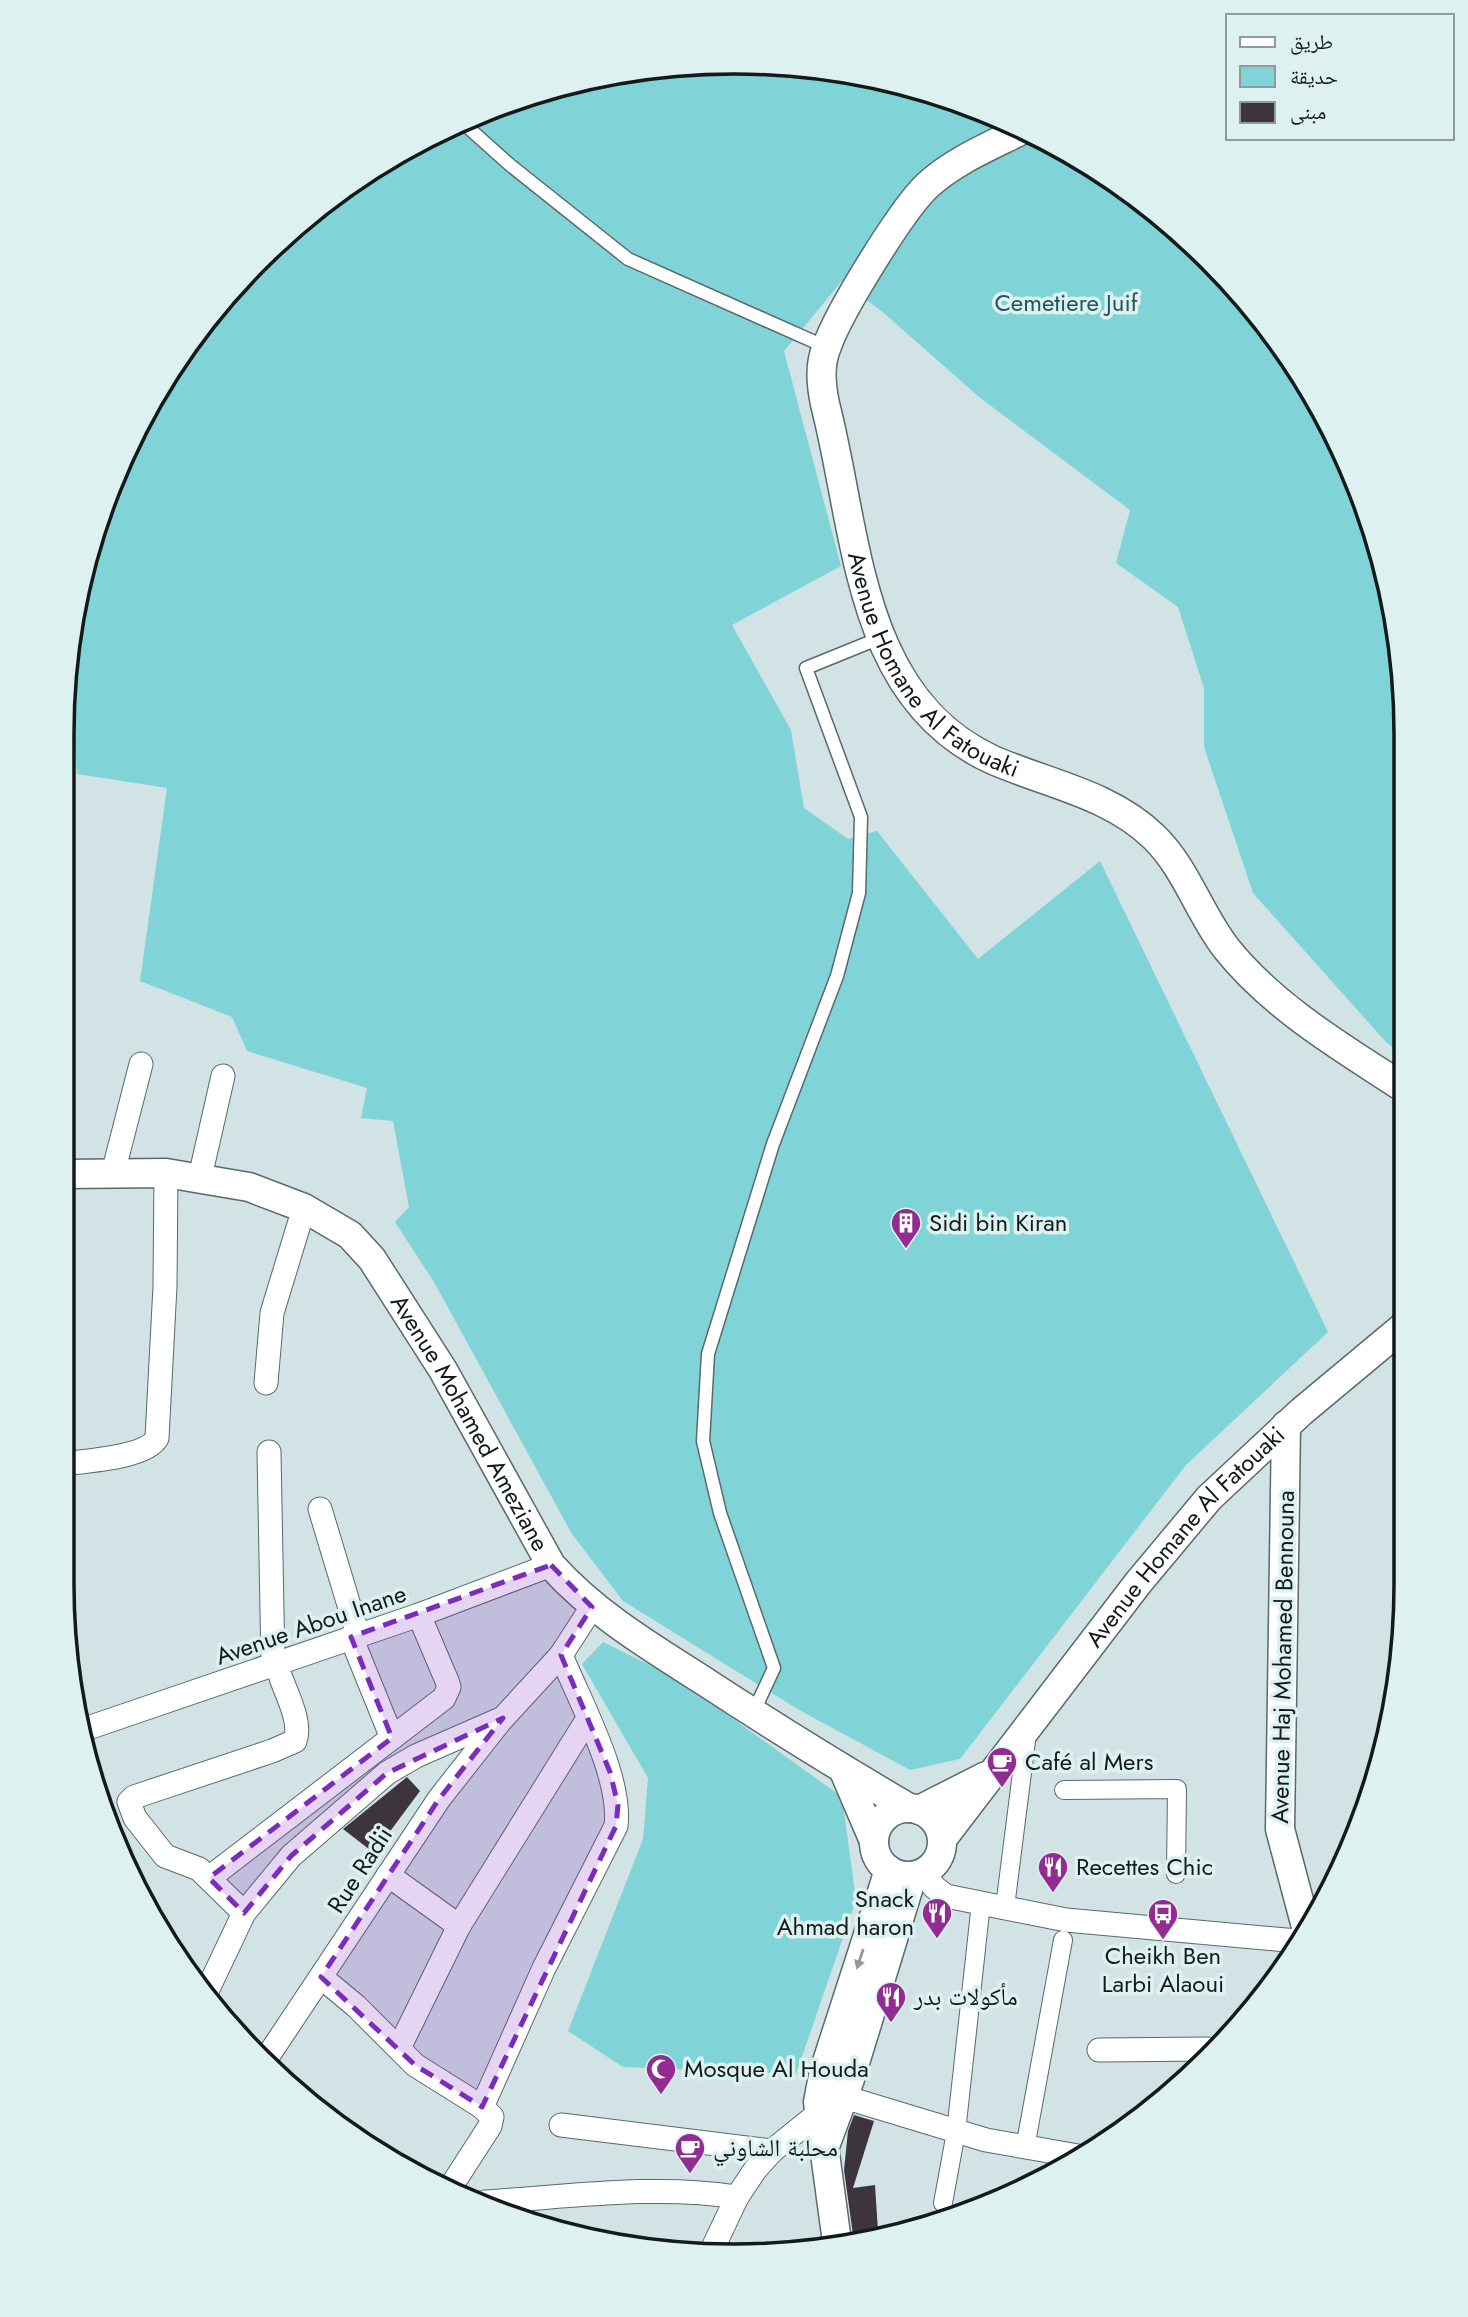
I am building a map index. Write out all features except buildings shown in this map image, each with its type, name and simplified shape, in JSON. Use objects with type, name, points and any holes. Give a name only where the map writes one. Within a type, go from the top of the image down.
[{"type":"street","name":"Avenue Homane Al Fatouaki","points":[[1011,135],[960,161],[926,186],[899,222],[826,347],[820,374],[825,404],[880,638],[900,680],[940,728],[985,756],[1080,792],[1134,820],[1166,851],[1226,948],[1271,994],[1300,1018],[1394,1081]]},
{"type":"street","points":[[113,1174],[141,1064]]},
{"type":"street","points":[[200,1177],[223,1076]]},
{"type":"street","name":"Avenue Mohamed Ameziane","points":[[74,1178],[166,1173],[249,1187],[304,1208],[350,1235],[372,1259],[443,1370],[551,1565],[592,1607],[753,1713],[914,1809]]},
{"type":"street","points":[[74,1462],[138,1451],[151,1447],[157,1438],[165,1286],[166,1173]]},
{"type":"street","points":[[266,1383],[272,1313],[304,1208]]},
{"type":"street","name":"Avenue Homane Al Fatouaki","points":[[943,1838],[1028,1724],[1202,1507],[1286,1425],[1394,1334]]},
{"type":"street","name":"Avenue Haj Mohamed Bennouna","points":[[1286,1425],[1280,1829],[1303,1917]]},
{"type":"street","points":[[244,1913],[192,1865],[165,1856],[135,1818],[129,1802],[134,1797],[295,1741],[295,1722],[277,1671],[269,1452]]},
{"type":"street","points":[[320,1509],[354,1636],[392,1738]]},
{"type":"street","name":"Avenue Abou Inane","points":[[90,1728],[277,1671],[354,1636],[419,1615],[551,1565]]},
{"type":"street","name":"Rue Radii","points":[[270,2053],[439,1799],[503,1718],[561,1655],[592,1607]]},
{"type":"street","points":[[209,1878],[444,1699],[449,1688],[419,1615]]},
{"type":"street","points":[[482,2107],[544,1968],[616,1826],[617,1796],[561,1655]]},
{"type":"street","points":[[210,1985],[244,1913],[291,1856],[387,1773],[416,1756],[503,1718]]},
{"type":"street","points":[[399,2048],[459,1926],[587,1720]]},
{"type":"street","points":[[1005,1907],[1028,1724]]},
{"type":"street","points":[[843,1769],[874,1840],[880,1862],[908,1873],[943,1895],[1066,1920],[1289,1940]]},
{"type":"street","name":"Avenue Homane Al Fatouaki","points":[[914,1809],[950,1796],[994,1771]]},
{"type":"street","points":[[1064,1790],[1177,1789],[1176,1874]]},
{"type":"street","points":[[836,2235],[825,2146],[833,2109],[824,2071],[908,1873],[939,1858],[943,1838],[939,1826],[914,1809],[895,1811],[884,1818],[874,1840]]},
{"type":"street","points":[[388,1875],[459,1926]]},
{"type":"street","points":[[943,2203],[956,2132],[981,1903]]},
{"type":"street","points":[[1025,2148],[1063,1940]]},
{"type":"street","points":[[321,1977],[356,2006],[430,2077],[482,2107],[492,2117],[490,2126],[455,2181]]},
{"type":"street","points":[[1099,2050],[1202,2049]]},
{"type":"street","points":[[715,2243],[737,2196],[772,2151],[833,2109],[1065,2154]]},
{"type":"street","points":[[561,2124],[772,2151]]},
{"type":"street","points":[[503,2201],[643,2193],[737,2196]]},
{"type":"lane","points":[[470,129],[510,165],[628,259],[826,347]]},
{"type":"lane","points":[[753,1713],[775,1668],[720,1513],[703,1441],[708,1354],[773,1144],[837,976],[859,893],[861,817],[806,668],[880,638]]},
{"type":"highlighted area","points":[[551,1565],[592,1607],[561,1655],[610,1772],[618,1805],[616,1826],[482,2107],[415,2065],[321,1977],[439,1799],[503,1718],[387,1773],[291,1856],[244,1913],[209,1878],[392,1738],[351,1637]]},
{"type":"green space","name":"Cemetiere Juif","points":[[734,74],[820,79],[905,96],[987,124],[1064,162],[1101,185],[1169,237],[1201,267],[1231,299],[1283,367],[1306,404],[1344,481],[1372,563],[1382,605],[1393,691],[1394,1049],[1253,893],[1204,747],[1204,688],[1178,607],[1116,563],[1130,510],[979,397],[885,314],[842,281],[784,351],[841,566],[732,625],[791,730],[804,808],[848,839],[877,831],[978,959],[1100,861],[1328,1332],[1186,1465],[960,1759],[910,1770],[801,1711],[623,1601],[572,1534],[434,1282],[395,1222],[409,1207],[393,1121],[361,1118],[367,1088],[247,1051],[232,1017],[140,981],[167,788],[77,774],[75,691],[86,605],[109,522],[142,442],[185,367],[237,299],[299,237],[367,185],[404,162],[481,124],[563,96],[648,79]]},
{"type":"green space","points":[[603,1642],[678,1679],[842,1797],[856,1900],[796,2074],[623,2067],[568,2031],[643,1839],[648,1778],[582,1664]]},
{"type":"place","name":"Sidi bin Kiran","points":[[906,1250]]},
{"type":"place","name":"Café al Mers","points":[[1002,1789]]},
{"type":"place","name":"Recettes Chic","points":[[1053,1894]]},
{"type":"place","name":"Snack Ahmad haron","points":[[937,1940]]},
{"type":"place","name":"Cheikh Ben Larbi Alaoui","points":[[1163,1941]]},
{"type":"place","name":"مأكولات بدر","points":[[891,2024]]},
{"type":"place","name":"Mosque Al Houda","points":[[661,2096]]},
{"type":"place","name":"محلبة الشاوني","points":[[690,2175]]}]
